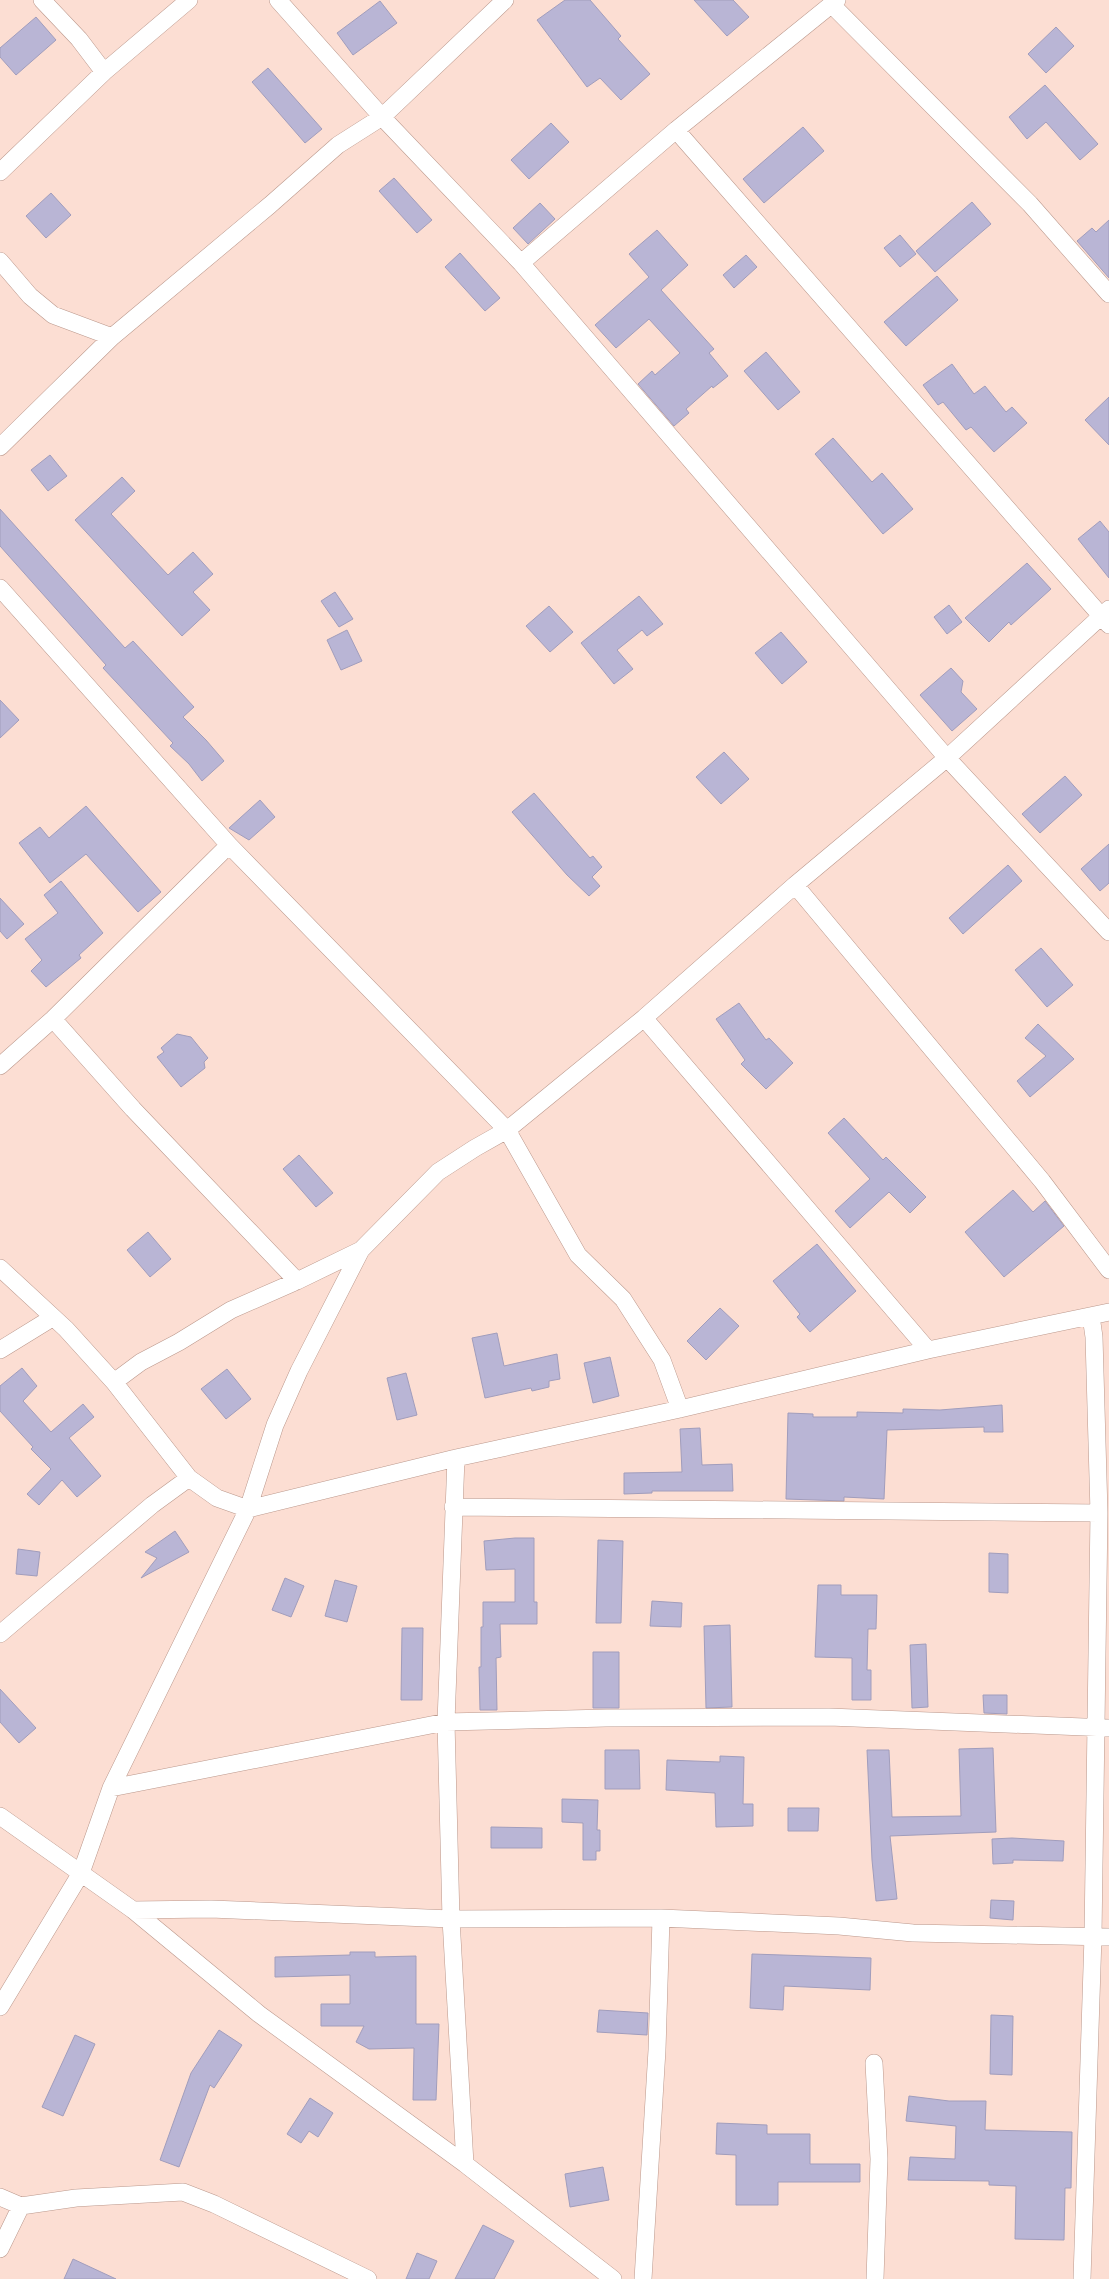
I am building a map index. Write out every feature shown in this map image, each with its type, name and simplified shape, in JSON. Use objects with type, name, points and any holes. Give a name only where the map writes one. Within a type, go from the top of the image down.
[{"type":"street","points":[[42,0],[79,39],[104,72]]},
{"type":"street","points":[[0,172],[104,72],[189,0]]},
{"type":"street","points":[[278,0],[382,117],[520,263],[947,758],[1109,932]]},
{"type":"street","points":[[0,447],[112,337],[270,205],[338,145],[382,117],[505,0]]},
{"type":"street","points":[[520,263],[676,130],[835,2],[1030,204],[1109,294]]},
{"type":"street","points":[[0,2007],[81,1873],[111,1788],[248,1509],[275,1425],[306,1357],[361,1250],[438,1172],[474,1148],[507,1130],[644,1018],[795,885],[947,758],[1107,617],[676,130]]},
{"type":"street","points":[[0,261],[30,296],[53,314],[112,337]]},
{"type":"street","points":[[0,588],[229,845],[507,1130],[578,1255],[623,1299],[662,1360],[680,1410]]},
{"type":"street","points":[[0,1066],[53,1019],[229,845]]},
{"type":"street","points":[[795,885],[1042,1180],[1109,1270]]},
{"type":"street","points":[[644,1018],[928,1350]]},
{"type":"street","points":[[53,1019],[138,1114],[297,1281]]},
{"type":"street","points":[[114,1382],[141,1362],[179,1342],[231,1310],[297,1281],[361,1250]]},
{"type":"street","points":[[0,1268],[52,1318],[66,1329],[114,1382],[189,1478],[217,1498],[248,1509],[456,1458],[680,1410],[928,1350],[1109,1312]]},
{"type":"street","points":[[1082,2279],[1101,1936],[1102,1727],[1099,1513],[1094,1336],[1090,1316]]},
{"type":"street","points":[[0,1350],[52,1318]]},
{"type":"street","points":[[456,1458],[446,1722],[452,1919],[465,2164]]},
{"type":"street","points":[[0,1634],[152,1505],[189,1478]]},
{"type":"street","points":[[453,1507],[1099,1513]]},
{"type":"street","points":[[111,1788],[446,1722],[606,1718],[829,1717],[1102,1727]]},
{"type":"street","points":[[0,1816],[132,1910],[259,2014],[465,2164],[595,2273],[613,2279]]},
{"type":"street","points":[[132,1910],[219,1910],[452,1919],[661,1918],[839,1926],[913,1933],[1101,1936]]},
{"type":"street","points":[[643,2279],[657,2050],[661,1918]]},
{"type":"street","points":[[874,2063],[879,2159],[876,2279]]},
{"type":"street","points":[[0,2197],[21,2206],[76,2198],[183,2192],[214,2204],[368,2279]]},
{"type":"street","points":[[0,2249],[21,2206]]},
{"type":"building","points":[[565,0],[590,0],[621,36],[618,39],[650,74],[621,100],[600,78],[587,87],[537,20]]},
{"type":"building","points":[[694,0],[733,0],[749,17],[727,36]]},
{"type":"building","points":[[380,1],[397,23],[353,55],[337,33]]},
{"type":"building","points":[[36,17],[56,40],[16,75],[0,57],[0,48]]},
{"type":"building","points":[[1056,27],[1074,46],[1046,73],[1028,54]]},
{"type":"building","points":[[268,68],[322,129],[305,143],[252,82]]},
{"type":"building","points":[[1045,85],[1098,144],[1080,160],[1046,122],[1027,139],[1009,117]]},
{"type":"building","points":[[551,123],[569,142],[529,179],[511,160]]},
{"type":"building","points":[[803,127],[824,151],[764,203],[743,179]]},
{"type":"building","points":[[394,178],[432,220],[417,233],[379,191]]},
{"type":"building","points":[[51,193],[71,215],[46,238],[26,216]]},
{"type":"building","points":[[972,202],[991,224],[935,272],[916,251]]},
{"type":"building","points":[[540,203],[555,219],[528,244],[513,228]]},
{"type":"building","points":[[1109,220],[1109,278],[1077,241],[1092,228],[1096,232]]},
{"type":"building","points":[[657,230],[688,265],[661,290],[714,349],[709,353],[728,376],[713,388],[712,386],[686,409],[689,413],[674,426],[638,384],[652,371],[655,375],[680,353],[649,319],[616,348],[595,325],[649,277],[629,254]]},
{"type":"building","points":[[900,235],[916,254],[900,267],[884,248]]},
{"type":"building","points":[[460,253],[500,298],[485,311],[445,267]]},
{"type":"building","points":[[746,255],[757,267],[734,288],[723,275]]},
{"type":"building","points":[[937,276],[958,300],[906,346],[884,322]]},
{"type":"building","points":[[766,352],[800,392],[778,410],[744,371]]},
{"type":"building","points":[[952,364],[974,394],[985,386],[1006,412],[1012,407],[1027,423],[994,452],[971,427],[966,430],[943,402],[938,405],[923,385]]},
{"type":"building","points":[[1109,397],[1109,445],[1085,420]]},
{"type":"building","points":[[833,438],[872,482],[882,473],[913,509],[883,534],[815,454]]},
{"type":"building","points":[[50,455],[67,476],[48,491],[31,470]]},
{"type":"building","points":[[122,477],[135,491],[111,514],[168,575],[193,552],[213,574],[193,592],[210,610],[182,636],[75,520]]},
{"type":"building","points":[[0,509],[125,648],[133,641],[194,707],[183,717],[224,761],[202,781],[189,764],[170,746],[173,743],[103,668],[106,665],[0,546]]},
{"type":"building","points":[[1100,521],[1109,532],[1109,578],[1078,539]]},
{"type":"building","points":[[1027,563],[1051,589],[1011,625],[1009,622],[989,642],[965,618]]},
{"type":"building","points":[[335,592],[353,619],[339,627],[321,601]]},
{"type":"building","points":[[639,596],[663,624],[647,636],[642,630],[617,650],[633,669],[614,684],[581,643]]},
{"type":"building","points":[[949,605],[962,622],[947,634],[934,617]]},
{"type":"building","points":[[549,606],[573,632],[550,652],[526,626]]},
{"type":"building","points":[[347,630],[362,661],[341,670],[327,640]]},
{"type":"building","points":[[781,632],[807,662],[782,684],[755,653]]},
{"type":"building","points":[[951,668],[963,681],[961,692],[977,709],[952,731],[920,695]]},
{"type":"building","points":[[0,700],[19,720],[0,738]]},
{"type":"building","points":[[724,752],[749,779],[721,804],[696,777]]},
{"type":"building","points":[[1065,776],[1082,795],[1040,833],[1022,814]]},
{"type":"building","points":[[534,793],[590,858],[593,856],[602,867],[592,877],[600,886],[589,896],[567,875],[512,812]]},
{"type":"building","points":[[260,800],[275,817],[249,840],[229,828]]},
{"type":"building","points":[[86,806],[161,892],[138,912],[86,854],[50,883],[19,843],[40,827],[49,838]]},
{"type":"building","points":[[1109,844],[1109,883],[1100,891],[1081,869]]},
{"type":"building","points":[[1008,865],[1022,881],[963,934],[949,918]]},
{"type":"building","points":[[61,881],[103,933],[79,955],[81,958],[46,987],[31,971],[42,960],[25,939],[58,913],[44,895]]},
{"type":"building","points":[[0,898],[24,924],[7,939],[0,931]]},
{"type":"building","points":[[1041,948],[1073,985],[1047,1007],[1015,970]]},
{"type":"building","points":[[739,1003],[766,1040],[769,1038],[793,1063],[766,1089],[741,1064],[745,1060],[716,1019]]},
{"type":"building","points":[[1038,1024],[1074,1059],[1030,1097],[1017,1081],[1046,1056],[1025,1038]]},
{"type":"building","points":[[177,1034],[191,1037],[208,1058],[204,1062],[205,1068],[181,1087],[157,1057],[164,1052],[161,1048]]},
{"type":"building","points":[[844,1118],[883,1160],[886,1157],[926,1197],[910,1213],[889,1192],[850,1228],[835,1211],[870,1179],[828,1133]]},
{"type":"building","points":[[299,1155],[333,1193],[316,1207],[283,1169]]},
{"type":"building","points":[[1013,1190],[1033,1212],[1045,1201],[1064,1226],[1004,1277],[965,1232]]},
{"type":"building","points":[[148,1232],[171,1259],[150,1277],[127,1250]]},
{"type":"building","points":[[817,1244],[856,1291],[810,1332],[797,1317],[800,1314],[773,1281]]},
{"type":"building","points":[[720,1308],[739,1326],[706,1360],[687,1341]]},
{"type":"building","points":[[497,1333],[504,1366],[557,1354],[560,1379],[549,1381],[549,1387],[532,1391],[531,1388],[485,1398],[472,1338]]},
{"type":"building","points":[[610,1357],[619,1396],[593,1403],[584,1363]]},
{"type":"building","points":[[22,1368],[37,1386],[23,1401],[51,1432],[83,1404],[94,1417],[69,1438],[101,1476],[77,1497],[62,1480],[39,1505],[27,1494],[51,1469],[31,1449],[33,1447],[0,1411],[0,1386]]},
{"type":"building","points":[[227,1369],[251,1399],[226,1419],[201,1389]]},
{"type":"building","points":[[406,1373],[417,1415],[397,1420],[387,1378]]},
{"type":"building","points":[[1002,1405],[1003,1432],[984,1432],[984,1427],[887,1430],[884,1499],[844,1497],[844,1501],[786,1499],[788,1413],[813,1414],[813,1417],[857,1417],[857,1412],[903,1413],[903,1409],[940,1410]]},
{"type":"building","points":[[700,1428],[702,1465],[732,1464],[733,1491],[652,1491],[652,1493],[624,1494],[624,1473],[682,1472],[680,1429]]},
{"type":"building","points":[[175,1531],[189,1552],[141,1578],[157,1558],[145,1552]]},
{"type":"building","points":[[534,1538],[534,1602],[537,1602],[537,1624],[500,1624],[501,1657],[496,1658],[497,1710],[480,1710],[479,1667],[481,1667],[481,1627],[483,1627],[483,1602],[515,1602],[515,1569],[486,1570],[484,1541]]},
{"type":"building","points":[[598,1540],[623,1541],[621,1623],[596,1623]]},
{"type":"building","points":[[18,1549],[40,1552],[37,1576],[16,1574]]},
{"type":"building","points":[[989,1553],[1008,1554],[1008,1593],[989,1592]]},
{"type":"building","points":[[285,1578],[304,1586],[291,1617],[272,1610]]},
{"type":"building","points":[[335,1580],[357,1586],[347,1622],[325,1616]]},
{"type":"building","points":[[818,1585],[841,1585],[841,1595],[877,1595],[876,1629],[868,1629],[867,1670],[871,1670],[871,1700],[852,1700],[852,1658],[815,1657]]},
{"type":"building","points":[[652,1601],[682,1603],[681,1627],[650,1626]]},
{"type":"building","points":[[730,1625],[732,1707],[706,1708],[704,1626]]},
{"type":"building","points":[[402,1628],[423,1628],[422,1700],[401,1700]]},
{"type":"building","points":[[926,1644],[928,1707],[912,1708],[910,1645]]},
{"type":"building","points":[[593,1652],[619,1652],[619,1708],[593,1708]]},
{"type":"building","points":[[0,1689],[36,1728],[19,1743],[0,1722]]},
{"type":"building","points":[[983,1695],[1007,1695],[1007,1714],[984,1713]]},
{"type":"building","points":[[993,1748],[996,1832],[890,1836],[897,1899],[876,1901],[872,1860],[867,1750],[889,1750],[892,1817],[961,1816],[959,1749]]},
{"type":"building","points":[[605,1750],[639,1750],[640,1789],[605,1789]]},
{"type":"building","points":[[720,1756],[744,1757],[743,1804],[753,1804],[753,1826],[716,1827],[715,1793],[666,1790],[667,1760],[720,1762]]},
{"type":"building","points":[[562,1799],[598,1800],[597,1830],[600,1830],[600,1851],[596,1851],[596,1860],[583,1860],[583,1823],[562,1822]]},
{"type":"building","points":[[788,1808],[819,1808],[818,1831],[788,1831]]},
{"type":"building","points":[[491,1827],[542,1828],[542,1848],[491,1848]]},
{"type":"building","points":[[1012,1838],[1064,1841],[1063,1861],[1013,1860],[1013,1863],[993,1864],[992,1839]]},
{"type":"building","points":[[991,1900],[1014,1901],[1013,1920],[990,1918]]},
{"type":"building","points":[[350,1952],[375,1952],[375,1957],[416,1956],[416,2024],[439,2024],[436,2100],[413,2100],[414,2048],[369,2049],[356,2042],[364,2026],[321,2026],[321,2004],[350,2004],[350,1975],[275,1977],[275,1957],[350,1955]]},
{"type":"building","points":[[752,1954],[871,1958],[870,1990],[784,1986],[783,2010],[750,2008]]},
{"type":"building","points":[[599,2010],[648,2013],[647,2035],[597,2032]]},
{"type":"building","points":[[991,2015],[1013,2016],[1012,2075],[990,2074]]},
{"type":"building","points":[[219,2030],[242,2045],[214,2088],[210,2085],[179,2167],[160,2160],[191,2073]]},
{"type":"building","points":[[75,2035],[95,2044],[63,2116],[42,2107]]},
{"type":"building","points":[[909,2096],[949,2101],[986,2101],[985,2130],[1072,2132],[1071,2188],[1065,2188],[1064,2240],[1015,2239],[1016,2186],[989,2185],[989,2181],[908,2180],[910,2157],[955,2159],[956,2126],[906,2121]]},
{"type":"building","points":[[310,2098],[333,2113],[318,2137],[309,2131],[301,2143],[287,2134]]},
{"type":"building","points":[[717,2123],[767,2125],[767,2134],[810,2134],[810,2164],[860,2164],[860,2182],[778,2182],[778,2205],[736,2205],[736,2155],[716,2154]]},
{"type":"building","points":[[603,2167],[609,2200],[570,2207],[565,2174]]},
{"type":"building","points":[[483,2225],[514,2241],[494,2279],[455,2279]]},
{"type":"building","points":[[417,2253],[437,2261],[429,2279],[406,2279]]},
{"type":"building","points":[[73,2259],[116,2279],[64,2279]]}]
